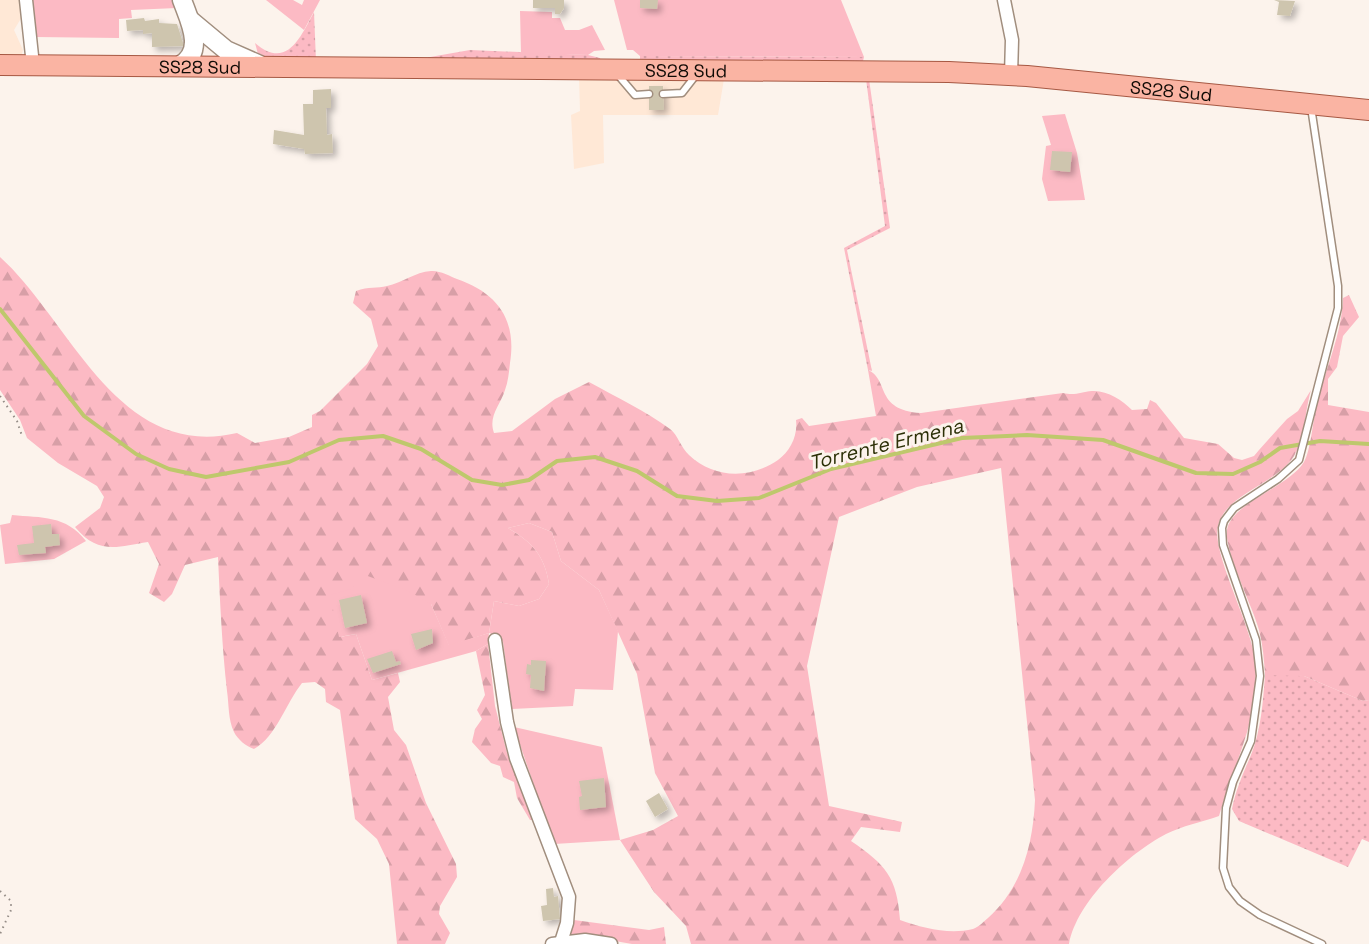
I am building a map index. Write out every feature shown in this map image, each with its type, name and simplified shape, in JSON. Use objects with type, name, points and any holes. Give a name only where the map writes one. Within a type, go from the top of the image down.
[{"type":"main road","points":[[182,0],[190,20],[194,48],[198,58],[209,66],[215,51],[212,41]]},
{"type":"main road","points":[[190,20],[212,41],[244,60],[264,67]]},
{"type":"main road","points":[[179,66],[186,63],[194,48]]},
{"type":"main road","name":"SS28 Sud","points":[[0,65],[927,72],[1011,75],[1369,110]]},
{"type":"street","points":[[26,0],[33,65]]},
{"type":"street","points":[[1004,0],[1013,51],[1011,75]]},
{"type":"street","points":[[495,640],[507,722],[516,758],[569,897],[567,923],[557,943]]},
{"type":"street","points":[[557,943],[585,940],[610,944]]},
{"type":"lane","points":[[613,70],[635,95],[649,94]]},
{"type":"lane","points":[[663,94],[682,93],[699,70]]},
{"type":"lane","points":[[1310,104],[1339,301],[1299,460],[1284,475],[1234,508],[1224,520],[1222,528],[1223,545],[1256,640],[1260,676],[1251,741],[1233,782],[1226,808],[1222,868],[1229,887],[1240,901],[1260,915],[1322,944]]},
{"type":"path","points":[[0,396],[17,421],[22,436]]},
{"type":"path","points":[[0,891],[11,901],[11,910],[0,934]]},
{"type":"shaded area","points":[[0,0],[20,0],[23,15],[14,30],[23,50],[21,57],[0,57]]},
{"type":"shaded area","points":[[579,76],[724,79],[718,115],[603,115],[604,163],[574,169],[571,115],[580,111]]},
{"type":"green space","points":[[30,0],[174,0],[177,8],[131,10],[132,18],[119,19],[119,38],[36,37]]},
{"type":"green space","points":[[266,0],[293,0],[302,5],[304,0],[320,0],[304,30]]},
{"type":"green space","points":[[614,0],[841,0],[864,57],[640,56],[633,50],[627,50]]},
{"type":"green space","points":[[520,11],[552,12],[552,18],[560,18],[565,30],[579,30],[592,25],[605,50],[594,51],[588,55],[521,53]]},
{"type":"green space","points":[[314,12],[316,61],[277,59],[258,54],[255,43],[266,51],[276,53],[284,52],[292,47]]},
{"type":"green space","points":[[470,50],[588,55],[600,58],[601,62],[413,60]]},
{"type":"green space","points":[[640,56],[864,57],[862,65],[640,62]]},
{"type":"green space","points":[[866,79],[869,79],[890,228],[847,250],[872,371],[868,370],[844,248],[885,226]]},
{"type":"green space","points":[[1065,114],[1077,153],[1085,200],[1048,201],[1042,179],[1046,146],[1051,145],[1042,116]]},
{"type":"green space","points":[[0,257],[26,284],[100,380],[128,406],[159,426],[195,436],[237,433],[255,443],[289,437],[312,427],[312,415],[320,411],[367,364],[378,346],[371,319],[353,303],[356,291],[393,285],[419,273],[431,271],[437,271],[483,292],[493,300],[507,321],[511,347],[510,366],[506,387],[492,421],[494,433],[512,431],[555,399],[589,382],[661,422],[673,432],[689,455],[699,463],[710,469],[733,474],[756,471],[778,460],[792,443],[796,432],[796,420],[802,418],[809,426],[876,416],[868,370],[875,375],[889,401],[906,411],[921,413],[1092,391],[1114,396],[1132,410],[1147,409],[1150,400],[1156,403],[1184,438],[1218,444],[1234,458],[1242,460],[1254,456],[1287,419],[1298,411],[1311,390],[1303,432],[1294,456],[1276,474],[1230,506],[1218,526],[1217,538],[1220,553],[1252,646],[1256,682],[1250,721],[1219,816],[1166,834],[1121,866],[1106,880],[1082,911],[1069,944],[691,944],[686,926],[654,892],[620,840],[653,830],[678,816],[655,773],[637,674],[599,590],[561,561],[552,532],[529,523],[508,528],[536,551],[544,565],[549,584],[539,599],[519,606],[494,601],[489,633],[449,646],[431,604],[340,637],[356,634],[372,680],[398,673],[400,682],[388,697],[394,730],[406,745],[426,803],[456,864],[457,877],[440,906],[439,914],[450,933],[445,944],[397,944],[389,864],[377,839],[355,819],[340,710],[326,702],[325,689],[315,682],[302,683],[275,728],[262,744],[254,749],[240,740],[232,727],[229,712],[222,641],[218,557],[185,565],[172,594],[164,602],[149,593],[159,564],[148,542],[109,547],[92,542],[83,536],[75,527],[100,508],[104,497],[97,486],[58,463],[27,438],[20,420],[0,390]],"holes":[[[1001,468],[1035,800],[1032,833],[1024,864],[1009,893],[988,918],[973,929],[964,931],[927,928],[900,920],[896,893],[888,873],[873,857],[851,841],[861,827],[900,832],[902,822],[829,806],[807,666],[839,517],[917,487]]]},
{"type":"green space","points":[[1349,295],[1359,317],[1343,336],[1337,367],[1328,379],[1328,405],[1369,412],[1369,700],[1363,701],[1304,676],[1265,675],[1259,630],[1234,565],[1227,539],[1227,530],[1231,520],[1239,512],[1297,471],[1304,462],[1317,404],[1340,325],[1343,298]]},
{"type":"green space","points":[[12,515],[62,522],[70,526],[86,541],[54,559],[5,564],[0,525],[10,523]]},
{"type":"green space","points":[[529,523],[552,532],[561,561],[599,590],[618,631],[613,690],[575,689],[573,706],[512,709],[503,642],[498,636],[489,633],[494,601],[519,606],[539,599],[549,584],[544,565],[536,551],[508,528]]},
{"type":"green space","points":[[365,575],[408,591],[431,604],[449,645],[489,633],[488,644],[476,651],[372,680],[356,634],[339,637],[330,595],[351,589]]},
{"type":"green space","points":[[488,644],[495,706],[507,753],[534,819],[530,820],[517,798],[514,782],[503,777],[500,766],[491,763],[472,742],[475,729],[482,719],[477,710],[485,695],[476,651]]},
{"type":"green space","points":[[1265,675],[1304,676],[1363,701],[1369,700],[1369,842],[1362,839],[1348,867],[1239,821],[1232,809],[1257,736]]},
{"type":"green space","points":[[514,727],[602,747],[620,840],[554,844]]},
{"type":"green space","points":[[574,920],[649,930],[664,927],[666,944],[632,944],[587,936],[566,937]]},
{"type":"building","points":[[533,0],[564,0],[564,8],[560,14],[555,14],[555,8],[533,8]]},
{"type":"building","points":[[640,0],[658,0],[657,9],[640,8]]},
{"type":"building","points":[[1274,0],[1295,1],[1290,16],[1277,15],[1279,2]]},
{"type":"building","points":[[144,18],[145,21],[159,19],[159,23],[177,24],[184,46],[152,47],[152,33],[143,34],[143,30],[127,31],[126,20]]},
{"type":"building","points":[[649,86],[663,86],[664,110],[649,110]]},
{"type":"building","points":[[331,89],[331,108],[326,108],[327,135],[332,134],[333,153],[305,154],[304,149],[273,144],[274,130],[304,135],[303,104],[313,104],[313,90]]},
{"type":"building","points":[[1052,151],[1072,152],[1070,172],[1050,170]]},
{"type":"building","points":[[51,524],[52,534],[59,534],[60,545],[45,547],[46,553],[19,555],[17,545],[34,543],[32,526]]},
{"type":"building","points":[[361,595],[367,623],[345,628],[339,600]]},
{"type":"building","points":[[432,629],[433,643],[416,650],[411,634]]},
{"type":"building","points":[[392,651],[396,662],[400,661],[401,664],[373,673],[367,659]]},
{"type":"building","points":[[531,660],[546,661],[544,691],[530,688],[531,675],[526,674],[527,664],[531,665]]},
{"type":"building","points":[[604,778],[606,807],[580,810],[579,797],[582,796],[579,781]]},
{"type":"building","points":[[659,793],[668,809],[655,817],[646,801]]},
{"type":"building","points":[[553,888],[554,897],[558,896],[560,919],[543,921],[541,906],[547,905],[546,889]]},
{"type":"waterway","name":"Torrente Ermena","points":[[0,309],[84,416],[136,454],[169,469],[206,477],[289,462],[339,440],[383,436],[421,449],[472,480],[502,485],[529,480],[557,461],[595,457],[637,471],[677,496],[717,501],[759,498],[831,469],[962,438],[1027,435],[1103,440],[1196,473],[1233,474],[1260,462],[1280,448],[1320,441],[1369,444]]}]
